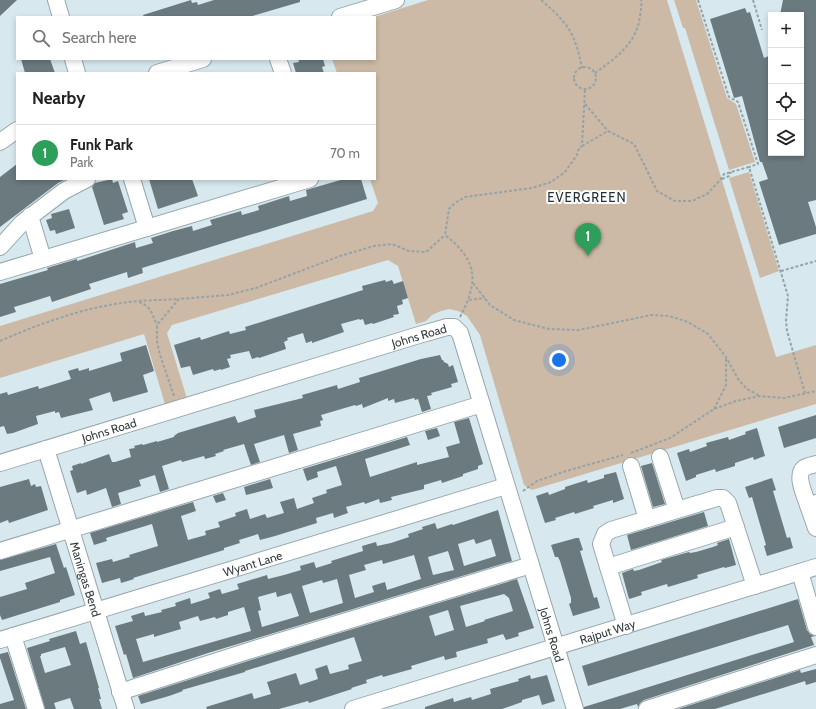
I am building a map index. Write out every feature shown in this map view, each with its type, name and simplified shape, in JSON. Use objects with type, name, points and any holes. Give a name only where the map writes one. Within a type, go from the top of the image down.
[{"type":"street","points":[[56,0],[61,16]]},
{"type":"street","points":[[342,16],[366,4],[396,0]]},
{"type":"street","points":[[73,60],[77,72]]},
{"type":"street","points":[[160,72],[200,60]]},
{"type":"street","points":[[278,60],[283,72]]},
{"type":"street","points":[[0,142],[16,131]]},
{"type":"street","points":[[0,247],[30,216],[64,191],[85,180]]},
{"type":"street","points":[[132,180],[147,228]]},
{"type":"street","points":[[0,272],[307,180]]},
{"type":"street","points":[[30,216],[43,259]]},
{"type":"street","name":"Johns Road","points":[[0,463],[447,327],[454,327],[460,333],[575,709]]},
{"type":"street","points":[[0,551],[482,404]]},
{"type":"street","name":"Maningas Bend","points":[[46,449],[126,709]]},
{"type":"street","points":[[660,457],[677,510]]},
{"type":"street","points":[[816,464],[805,467],[799,478],[812,504],[816,528]]},
{"type":"street","points":[[631,466],[647,519]]},
{"type":"street","name":"Wyant Lane","points":[[7,638],[96,610],[508,491]]},
{"type":"street","points":[[626,626],[601,544],[605,534],[611,530],[717,498],[723,498],[728,503],[755,586]]},
{"type":"street","points":[[608,567],[736,527]]},
{"type":"street","points":[[120,692],[248,651],[531,565]]},
{"type":"street","name":"Rajput Way","points":[[353,709],[556,648],[816,567]]},
{"type":"street","points":[[800,572],[816,627]]},
{"type":"street","points":[[7,638],[36,709]]},
{"type":"street","points":[[647,709],[816,655]]},
{"type":"path","points":[[541,0],[556,12],[570,29],[578,49],[582,68]]},
{"type":"path","points":[[595,73],[613,60],[632,40],[639,27],[641,0]]},
{"type":"path","points":[[584,103],[608,131],[634,144],[657,191],[674,201],[692,201],[707,194],[724,174],[758,164],[738,102],[728,97],[698,0]]},
{"type":"path","points":[[753,0],[762,30]]},
{"type":"path","points":[[582,68],[589,68],[595,73],[596,78],[594,85],[585,89],[578,86],[575,79],[576,72],[582,68]]},
{"type":"path","points":[[582,146],[585,89]]},
{"type":"path","points":[[0,341],[62,316],[98,307],[138,301],[228,295],[256,288],[340,256],[374,246],[392,244],[409,251],[426,252],[445,235],[449,210],[455,203],[465,197],[532,188],[551,182],[565,172],[577,155],[579,148],[608,131]]},
{"type":"path","points":[[749,167],[788,296],[786,321],[787,331],[805,393]]},
{"type":"path","points":[[445,235],[462,250],[469,260],[474,275],[474,283],[461,315]]},
{"type":"path","points":[[781,271],[816,261]]},
{"type":"path","points":[[474,283],[490,305],[514,320],[549,329],[578,330],[652,315],[669,316],[688,322],[708,334],[726,358],[738,379],[747,389],[760,396]]},
{"type":"path","points":[[468,300],[485,298]]},
{"type":"path","points":[[157,325],[179,299]]},
{"type":"path","points":[[138,301],[146,304],[157,325],[157,340],[160,355],[175,399]]},
{"type":"path","points":[[714,409],[726,385],[726,358]]},
{"type":"path","points":[[508,491],[519,494],[537,481],[566,470],[637,451],[670,438],[714,409],[736,401],[760,396],[784,398],[816,391]]},
{"type":"shaded area","points":[[428,0],[667,0],[776,357],[816,345],[816,404],[532,490],[524,485],[480,335],[467,316],[458,311],[449,309],[432,315],[426,321],[416,324],[398,266],[388,260],[172,325],[167,333],[189,405],[167,411],[144,334],[0,378],[0,326],[373,211],[378,203],[370,180],[376,180],[376,72],[337,72],[332,60],[376,60],[376,16]]},
{"type":"shaded area","points":[[674,0],[696,0],[727,98],[736,104],[755,162],[729,170],[685,28],[683,28]]},
{"type":"shaded area","points":[[749,172],[779,271],[760,278],[729,178]]},
{"type":"building","points":[[0,0],[17,0],[0,16]]},
{"type":"building","points":[[191,0],[192,3],[197,2],[198,5],[214,0],[300,0],[300,2],[252,16],[143,15]]},
{"type":"building","points":[[783,0],[816,0],[816,200],[808,202],[816,227],[816,234],[779,245],[759,182],[768,179],[762,162],[760,162],[742,96],[734,98],[710,19],[745,8],[747,13],[750,12],[764,58],[768,56],[768,156],[804,156],[804,12],[781,12]]},
{"type":"building","points":[[21,60],[50,60],[55,72],[25,72]]},
{"type":"building","points":[[298,60],[323,60],[325,66],[322,67],[324,72],[296,72],[293,63],[299,62]]},
{"type":"building","points":[[16,165],[16,180],[64,180],[0,227],[0,177]]},
{"type":"building","points":[[108,180],[112,180],[113,183],[118,181],[128,212],[122,214],[124,219],[104,225],[92,187],[95,183]]},
{"type":"building","points":[[149,180],[192,180],[198,196],[158,209]]},
{"type":"building","points":[[341,180],[361,180],[367,199],[142,268],[143,273],[128,278],[127,272],[89,284],[91,289],[52,302],[50,296],[14,307],[16,312],[0,317],[0,284],[48,270],[47,268],[77,259],[77,261],[135,242],[136,248],[153,243],[151,238],[173,231],[192,226],[193,231],[212,225],[210,220],[241,211],[242,215],[259,210],[258,206],[289,196],[290,201],[307,196],[306,190]]},
{"type":"building","points":[[69,209],[75,228],[56,234],[55,230],[50,231],[46,220],[52,218],[51,214]]},
{"type":"building","points":[[385,280],[386,282],[392,280],[394,284],[403,281],[408,298],[402,300],[403,304],[397,306],[399,314],[393,315],[394,317],[373,324],[365,325],[363,319],[359,319],[341,324],[344,332],[312,343],[312,341],[306,343],[303,333],[287,338],[288,340],[284,342],[286,349],[259,358],[252,359],[249,351],[230,355],[231,358],[227,359],[230,367],[221,370],[214,371],[213,369],[193,375],[190,366],[181,368],[174,345],[200,337],[201,340],[229,331],[230,334],[246,330],[245,327],[363,290],[362,286]]},
{"type":"building","points":[[146,345],[154,371],[143,375],[148,392],[113,402],[110,392],[89,399],[93,410],[61,418],[59,412],[55,413],[55,411],[36,416],[38,424],[13,433],[7,434],[4,426],[0,427],[0,394],[7,392],[8,395],[38,386],[39,389],[71,379],[68,371],[78,368],[79,371],[89,368],[89,371],[122,361],[120,353]]},
{"type":"building","points":[[440,355],[442,360],[448,364],[449,367],[453,365],[458,382],[451,384],[452,387],[431,393],[432,395],[427,396],[431,409],[422,412],[418,399],[415,400],[414,398],[395,403],[394,399],[388,401],[388,398],[363,408],[362,404],[355,405],[321,415],[323,420],[320,421],[321,426],[293,434],[298,450],[289,453],[284,435],[254,444],[260,462],[251,465],[244,444],[223,450],[224,451],[215,454],[216,456],[205,459],[204,456],[182,462],[181,460],[162,466],[169,489],[160,492],[155,475],[139,480],[141,486],[118,493],[121,504],[112,507],[106,488],[87,495],[86,490],[77,493],[70,471],[73,470],[72,466],[109,454],[112,462],[115,462],[131,457],[129,449],[135,448],[134,446],[174,437],[178,433],[235,416],[238,423],[256,417],[254,410],[303,398],[302,395],[337,385],[338,389],[360,382],[359,378],[421,359]]},
{"type":"building","points":[[816,415],[816,438],[784,448],[778,427]]},
{"type":"building","points":[[469,418],[483,464],[478,466],[478,469],[463,474],[463,476],[442,483],[441,480],[424,485],[424,489],[391,497],[392,500],[380,503],[379,499],[365,504],[364,502],[346,507],[348,513],[334,518],[333,513],[316,518],[317,523],[275,536],[260,540],[258,534],[239,540],[240,543],[224,548],[224,550],[121,583],[120,578],[102,583],[96,563],[112,559],[113,562],[130,557],[129,555],[158,546],[152,524],[106,538],[107,541],[94,545],[90,533],[193,502],[196,511],[181,516],[188,540],[206,535],[205,531],[220,527],[218,522],[236,516],[235,513],[247,509],[250,519],[265,514],[267,518],[284,513],[280,502],[294,498],[297,509],[314,503],[312,498],[327,493],[326,490],[342,485],[336,466],[317,472],[318,477],[307,481],[303,469],[407,437],[410,445],[365,459],[370,477],[417,462],[417,465],[449,457],[446,447],[460,443],[454,422]]},
{"type":"building","points":[[437,428],[440,436],[428,440],[425,431]]},
{"type":"building","points":[[757,428],[765,456],[754,460],[753,457],[735,463],[735,466],[716,472],[715,469],[696,475],[696,477],[686,481],[677,453],[689,449],[690,452],[707,446],[706,443],[728,437],[729,440]]},
{"type":"building","points":[[652,463],[665,504],[653,507],[641,466]]},
{"type":"building","points":[[616,472],[624,499],[613,503],[613,500],[593,506],[594,508],[575,514],[574,512],[545,523],[536,496],[548,492],[549,495],[565,489],[565,487],[587,480],[588,483],[604,478],[604,475]]},
{"type":"building","points":[[772,478],[776,490],[773,491],[787,538],[790,537],[793,548],[767,556],[764,546],[766,545],[752,497],[749,498],[745,487]]},
{"type":"building","points":[[29,479],[31,486],[35,484],[36,487],[41,486],[48,510],[9,523],[8,520],[0,523],[0,487]]},
{"type":"building","points":[[270,479],[273,488],[246,495],[244,487]]},
{"type":"building","points":[[223,493],[226,500],[216,503],[213,496]]},
{"type":"building","points":[[498,510],[512,561],[208,653],[133,678],[126,654],[124,655],[115,626],[133,621],[131,616],[144,612],[145,616],[162,612],[161,610],[176,606],[175,603],[190,598],[191,604],[210,598],[208,593],[220,589],[222,594],[239,589],[237,584],[267,575],[268,579],[284,575],[301,570],[300,566],[314,562],[316,568],[332,563],[331,561],[363,551],[362,546],[376,542],[377,546],[391,543],[409,537],[408,534],[423,529],[422,527],[435,523],[437,529],[452,524],[453,525]],"holes":[[[474,539],[476,544],[491,539],[496,556],[464,566],[458,544]],[[448,551],[454,570],[433,575],[428,557]],[[414,555],[421,579],[387,590],[385,582],[372,586],[374,592],[355,598],[349,575],[366,570],[364,565],[382,560],[383,564]],[[337,579],[343,603],[310,613],[302,586],[322,580],[323,583]],[[276,592],[277,597],[291,593],[299,616],[262,627],[258,611],[261,610],[258,597]],[[244,607],[251,631],[143,662],[136,639],[154,634],[154,637],[181,629],[179,622],[198,616],[200,621],[215,617],[216,619],[228,615],[228,612]]]},
{"type":"building","points":[[704,512],[708,526],[631,550],[627,535]]},
{"type":"building","points":[[579,538],[583,550],[580,551],[594,598],[597,597],[600,608],[573,616],[569,604],[571,603],[571,598],[560,561],[558,557],[555,557],[551,545]]},
{"type":"building","points":[[729,539],[736,565],[697,575],[698,578],[668,587],[667,584],[641,592],[642,595],[629,599],[622,573],[633,569],[634,571],[639,570],[662,562],[661,560],[689,552],[696,552],[713,547],[718,545],[717,543]]},
{"type":"building","points":[[56,544],[64,568],[66,567],[75,595],[60,600],[60,602],[2,620],[0,615],[0,597],[27,589],[25,583],[55,573],[50,557],[0,571],[0,560]]},
{"type":"building","points":[[517,579],[534,628],[518,633],[519,636],[506,640],[503,634],[487,639],[488,643],[456,652],[457,657],[445,660],[444,656],[411,666],[412,669],[366,680],[367,683],[309,703],[308,701],[279,709],[207,709],[206,707],[252,693],[254,699],[271,694],[267,682],[296,673],[300,685],[318,679],[315,669],[327,665],[330,674],[349,669],[348,665],[362,661],[354,637],[141,704],[138,696]],"holes":[[[504,594],[509,598],[513,611],[466,627],[460,606]],[[448,610],[454,630],[435,636],[429,616]]]},
{"type":"building","points":[[798,599],[807,630],[810,634],[815,636],[811,637],[814,645],[644,700],[638,707],[637,704],[620,709],[584,709],[584,707],[794,642],[788,625],[588,686],[582,666]]},
{"type":"building","points":[[76,631],[80,644],[86,642],[99,688],[101,699],[99,699],[102,709],[74,709],[70,698],[54,703],[56,709],[45,709],[27,648],[50,641],[49,639]],"holes":[[[65,647],[71,665],[45,673],[40,656],[41,654]]]},
{"type":"building","points":[[8,652],[26,709],[0,709],[0,704],[14,700],[0,658],[0,654]]},
{"type":"building","points":[[816,669],[816,682],[806,685],[805,681],[715,709],[678,709],[800,670],[801,673]]},
{"type":"building","points":[[530,675],[531,679],[547,675],[555,701],[542,705],[539,695],[522,700],[522,702],[502,709],[425,709],[425,707],[453,698],[454,702],[471,697],[472,700],[491,694],[490,689],[519,681],[518,679]]},
{"type":"place","name":"Funk Park","points":[[588,256]]},
{"type":"district","name":"EVERGREEN","points":[[587,197]]}]
